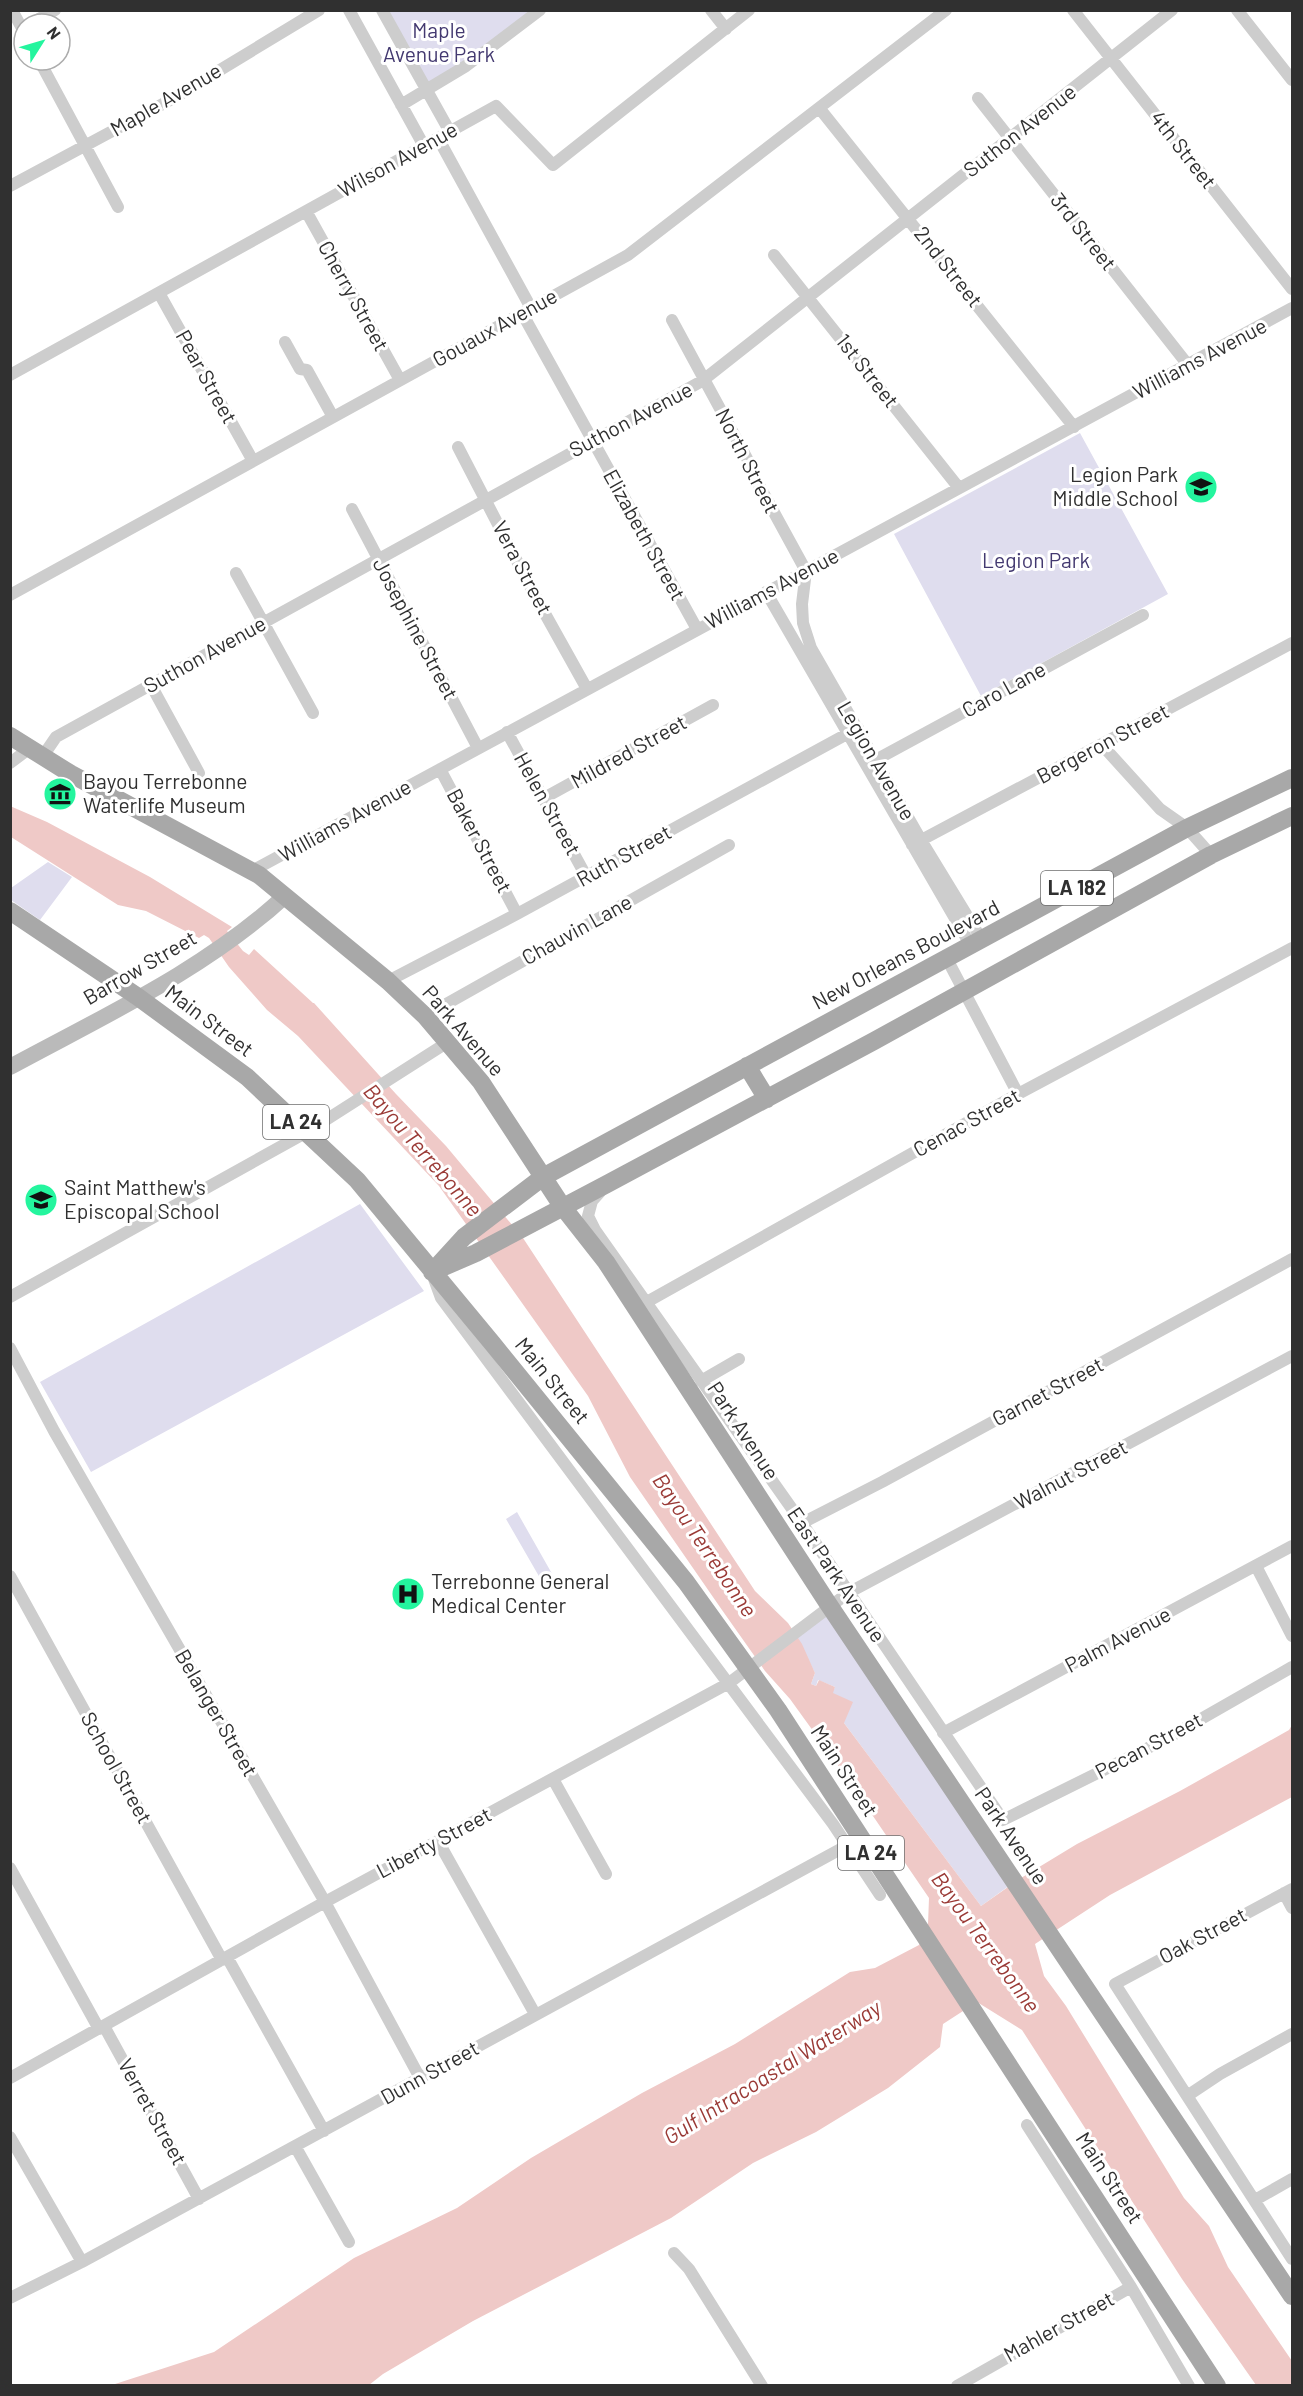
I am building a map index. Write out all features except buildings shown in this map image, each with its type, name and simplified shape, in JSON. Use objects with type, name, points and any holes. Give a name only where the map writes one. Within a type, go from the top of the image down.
[{"type":"main road","name":"Park Avenue","points":[[10,736],[70,774],[252,871],[388,981],[425,1016],[481,1082],[562,1206],[606,1262],[827,1602],[1293,2296]]},
{"type":"main road","name":"New Orleans Boulevard","points":[[543,1177],[1187,828],[1293,778]]},
{"type":"main road","name":"LA 182","points":[[432,1272],[476,1253],[607,1184],[964,992],[1211,855],[1293,816]]},
{"type":"main road","name":"Barrow Street","points":[[10,1067],[210,955],[285,896]]},
{"type":"main road","name":"Main Street","points":[[10,911],[138,997],[247,1077],[357,1180],[492,1343],[686,1582],[778,1710],[1217,2385]]},
{"type":"main road","points":[[747,1066],[767,1099]]},
{"type":"main road","name":"LA 182","points":[[432,1272],[464,1237],[543,1177]]},
{"type":"street","name":"Maple Avenue","points":[[10,186],[172,99],[319,10]]},
{"type":"street","points":[[349,10],[424,146]]},
{"type":"street","name":"Elizabeth Street","points":[[382,10],[426,90],[444,135],[526,311],[591,441],[697,629]]},
{"type":"street","points":[[401,105],[466,66],[540,10]]},
{"type":"street","points":[[711,10],[726,29]]},
{"type":"street","name":"Wilson Avenue","points":[[10,375],[496,106],[553,165],[749,10]]},
{"type":"street","name":"Gouaux Avenue","points":[[10,595],[627,255],[946,10]]},
{"type":"street","name":"4th Street","points":[[1073,10],[1293,289]]},
{"type":"street","name":"Suthon Avenue","points":[[10,763],[36,752],[56,737],[705,379],[1172,10]]},
{"type":"street","points":[[1237,10],[1293,81]]},
{"type":"street","points":[[45,72],[118,207]]},
{"type":"street","name":"3rd Street","points":[[978,98],[1188,365]]},
{"type":"street","name":"2nd Street","points":[[820,109],[1074,427]]},
{"type":"street","name":"Cherry Street","points":[[306,211],[400,380]]},
{"type":"street","name":"1st Street","points":[[774,255],[959,488]]},
{"type":"street","name":"Pear Street","points":[[159,293],[253,461]]},
{"type":"street","name":"Williams Avenue","points":[[252,871],[1293,308]]},
{"type":"street","name":"North Street","points":[[672,320],[806,571]]},
{"type":"street","points":[[285,342],[300,369],[307,370],[333,417]]},
{"type":"street","name":"Vera Street","points":[[458,447],[534,594],[587,689]]},
{"type":"street","name":"Josephine Street","points":[[352,509],[478,748]]},
{"type":"street","name":"Legion Avenue","points":[[806,571],[802,604],[803,623],[810,657]]},
{"type":"street","points":[[236,573],[313,713]]},
{"type":"street","name":"Legion Avenue","points":[[766,592],[810,657],[976,943]]},
{"type":"street","name":"Caro Lane","points":[[871,763],[1143,615]]},
{"type":"street","name":"Bergeron Street","points":[[917,842],[1293,643]]},
{"type":"street","points":[[151,685],[199,772]]},
{"type":"street","name":"Mildred Street","points":[[544,798],[713,705]]},
{"type":"street","name":"Ruth Street","points":[[388,981],[518,914],[853,730]]},
{"type":"street","name":"Helen Street","points":[[507,732],[586,876]]},
{"type":"street","points":[[1102,745],[1160,808],[1187,828],[1211,855]]},
{"type":"street","name":"Baker Street","points":[[440,769],[518,914]]},
{"type":"street","name":"Chauvin Lane","points":[[425,1016],[729,844]]},
{"type":"street","name":"Cenac Street","points":[[645,1303],[1018,1094],[1293,948]]},
{"type":"street","points":[[947,959],[1018,1094]]},
{"type":"street","points":[[10,1297],[307,1132],[448,1042]]},
{"type":"street","name":"East Park Avenue","points":[[607,1184],[591,1201],[588,1216],[645,1303],[802,1523],[1003,1820]]},
{"type":"street","name":"Garnet Street","points":[[802,1523],[1293,1259]]},
{"type":"street","name":"Main Street","points":[[432,1272],[441,1298],[729,1683],[848,1845],[880,1895]]},
{"type":"street","name":"Belanger Street","points":[[10,1348],[54,1431],[325,1902],[420,2078]]},
{"type":"street","name":"Walnut Street","points":[[848,1593],[1293,1356]]},
{"type":"street","points":[[701,1381],[740,1359]]},
{"type":"street","name":"Palm Avenue","points":[[943,1733],[1293,1546]]},
{"type":"street","points":[[1256,1566],[1293,1636]]},
{"type":"street","name":"School Street","points":[[10,1576],[224,1958],[324,2131]]},
{"type":"street","name":"Liberty Street","points":[[10,2078],[325,1902],[729,1683],[848,1593]]},
{"type":"street","name":"Pecan Street","points":[[1003,1820],[1166,1739],[1293,1667]]},
{"type":"street","points":[[553,1779],[606,1874]]},
{"type":"street","points":[[438,1840],[535,2014]]},
{"type":"street","name":"Dunn Street","points":[[10,2298],[200,2199],[848,1845]]},
{"type":"street","name":"Verret Street","points":[[10,1868],[200,2199]]},
{"type":"street","points":[[1288,1891],[1293,1908]]},
{"type":"street","name":"Oak Street","points":[[1187,2096],[1115,1984],[1288,1891]]},
{"type":"street","points":[[1293,2034],[1220,2074],[1187,2096],[1293,2259]]},
{"type":"street","name":"Main Street","points":[[1027,2124],[1131,2288],[1189,2385]]},
{"type":"street","points":[[10,2137],[82,2262]]},
{"type":"street","points":[[295,2146],[349,2242]]},
{"type":"street","points":[[1255,2200],[1293,2180]]},
{"type":"street","points":[[674,2253],[695,2278],[762,2385]]},
{"type":"street","name":"Mahler Street","points":[[957,2385],[1131,2288]]},
{"type":"green space","name":"Maple Avenue Park","points":[[382,11],[540,11],[426,90]]},
{"type":"green space","name":"Legion Park","points":[[1080,433],[1168,594],[981,696],[894,534]]},
{"type":"green space","points":[[48,862],[72,877],[40,920],[11,900],[11,888]]},
{"type":"green space","points":[[360,1204],[424,1291],[91,1472],[40,1382]]},
{"type":"green space","points":[[517,1512],[555,1579],[544,1585],[506,1519]]},
{"type":"green space","points":[[832,1605],[1013,1883],[981,1906],[844,1723],[832,1693],[835,1687],[818,1680],[816,1686],[811,1684],[815,1673],[795,1634]]},
{"type":"water","points":[[10,806],[47,822],[150,877],[232,927],[227,931],[243,951],[249,955],[254,949],[314,1003],[446,1146],[523,1238],[755,1591],[788,1623],[802,1644],[815,1673],[811,1684],[816,1686],[819,1680],[835,1687],[833,1693],[853,1702],[844,1723],[981,1906],[1021,1878],[1077,1844],[1180,1791],[1289,1730],[1292,1725],[1292,1797],[1110,1895],[1035,1944],[1044,1976],[1066,2006],[1184,2198],[1209,2226],[1228,2267],[1292,2361],[1292,2385],[1256,2385],[1182,2279],[1022,2030],[977,2002],[943,2024],[940,2047],[888,2088],[816,2132],[753,2163],[671,2218],[473,2321],[383,2374],[369,2385],[112,2385],[214,2352],[354,2258],[457,2208],[531,2158],[642,2093],[735,2044],[850,1972],[875,1968],[919,1945],[928,1924],[929,1898],[847,1778],[790,1699],[765,1671],[630,1477],[588,1396],[439,1186],[298,1036],[267,1010],[229,967],[209,938],[204,935],[199,938],[146,911],[118,905],[11,837]]},
{"type":"place","name":"Legion Park Middle School","points":[[1201,487]]},
{"type":"place","name":"Bayou Terrebonne Waterlife Museum","points":[[60,794]]},
{"type":"place","name":"Saint Matthew's Episcopal School","points":[[41,1200]]},
{"type":"place","name":"Terrebonne General Medical Center","points":[[408,1594]]},
{"type":"water label","name":"Bayou Terrebonne","points":[[423,1150]]},
{"type":"water label","name":"Bayou Terrebonne","points":[[705,1545]]},
{"type":"water label","name":"Bayou Terrebonne","points":[[986,1942]]},
{"type":"water label","name":"Gulf Intracoastal Waterway","points":[[772,2072]]}]
